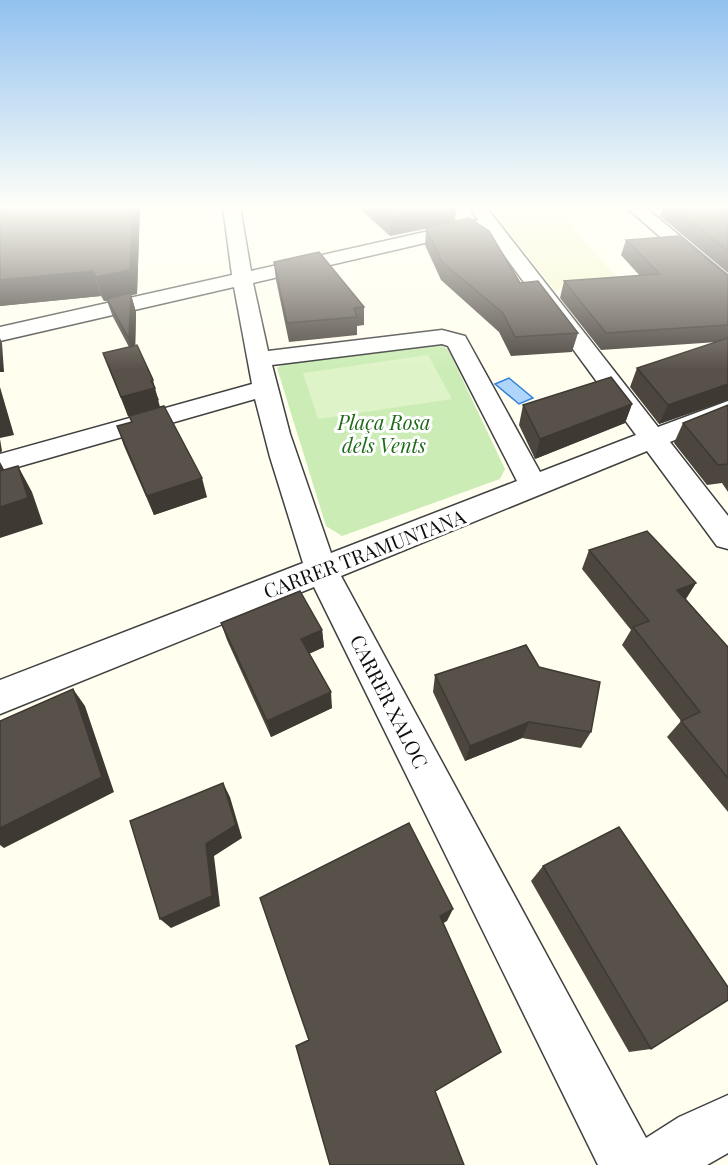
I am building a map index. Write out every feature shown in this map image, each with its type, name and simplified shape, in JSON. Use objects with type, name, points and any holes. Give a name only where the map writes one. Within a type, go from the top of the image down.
[{"type":"street","name":"CARRER XALOC","points":[[238,261],[263,374],[290,476],[321,569],[629,1165]]},
{"type":"street","points":[[0,334],[307,261]]},
{"type":"street","points":[[518,261],[728,538]]},
{"type":"street","points":[[699,261],[728,286]]},
{"type":"street","points":[[0,463],[263,374],[442,337],[451,338],[458,343],[534,487]]},
{"type":"street","name":"CARRER TRAMUNTANA","points":[[0,697],[728,409]]},
{"type":"street","points":[[656,1165],[699,1137],[728,1123]]},
{"type":"green space","points":[[532,261],[602,261],[622,283],[555,290]]},
{"type":"green space","name":"Plaça Rosa dels Vents","points":[[438,344],[448,349],[505,469],[500,479],[342,536],[326,526],[277,368],[287,362]]},
{"type":"green space","points":[[428,355],[452,399],[318,419],[303,373]]},
{"type":"water","points":[[509,378],[533,398],[519,404],[495,384]]},
{"type":"building","points":[[0,261],[130,261],[130,270],[96,277],[93,271],[0,280]]},
{"type":"building","points":[[327,261],[364,307],[354,308],[357,317],[287,323],[274,262]]},
{"type":"building","points":[[507,261],[520,283],[538,281],[578,333],[515,337],[503,313],[442,262]]},
{"type":"building","points":[[647,261],[710,261],[728,276],[728,325],[606,333],[564,281],[660,274]]},
{"type":"building","points":[[131,293],[129,339],[107,299]]},
{"type":"building","points":[[728,338],[728,384],[668,405],[637,368]]},
{"type":"building","points":[[137,345],[155,388],[121,397],[103,353]]},
{"type":"building","points":[[611,377],[632,404],[540,439],[523,405]]},
{"type":"building","points":[[728,405],[728,464],[718,465],[683,423]]},
{"type":"building","points":[[164,406],[202,478],[147,496],[117,426],[132,422],[129,416]]},
{"type":"building","points":[[18,466],[28,498],[0,507],[0,471]]},
{"type":"building","points":[[647,531],[696,583],[677,590],[728,647],[728,778],[681,721],[700,712],[633,627],[649,621],[589,550]]},
{"type":"building","points":[[300,591],[322,630],[301,639],[331,692],[267,721],[221,623]]},
{"type":"building","points":[[526,645],[539,667],[600,682],[591,732],[529,722],[470,746],[435,675]]},
{"type":"building","points":[[73,689],[102,777],[0,828],[0,721]]},
{"type":"building","points":[[223,783],[236,825],[206,844],[212,896],[160,919],[130,821]]},
{"type":"building","points":[[409,823],[453,909],[440,916],[501,1052],[435,1091],[464,1165],[330,1165],[296,1046],[309,1040],[260,898]]},
{"type":"building","points":[[619,827],[728,987],[728,1000],[651,1049],[543,866]]}]
